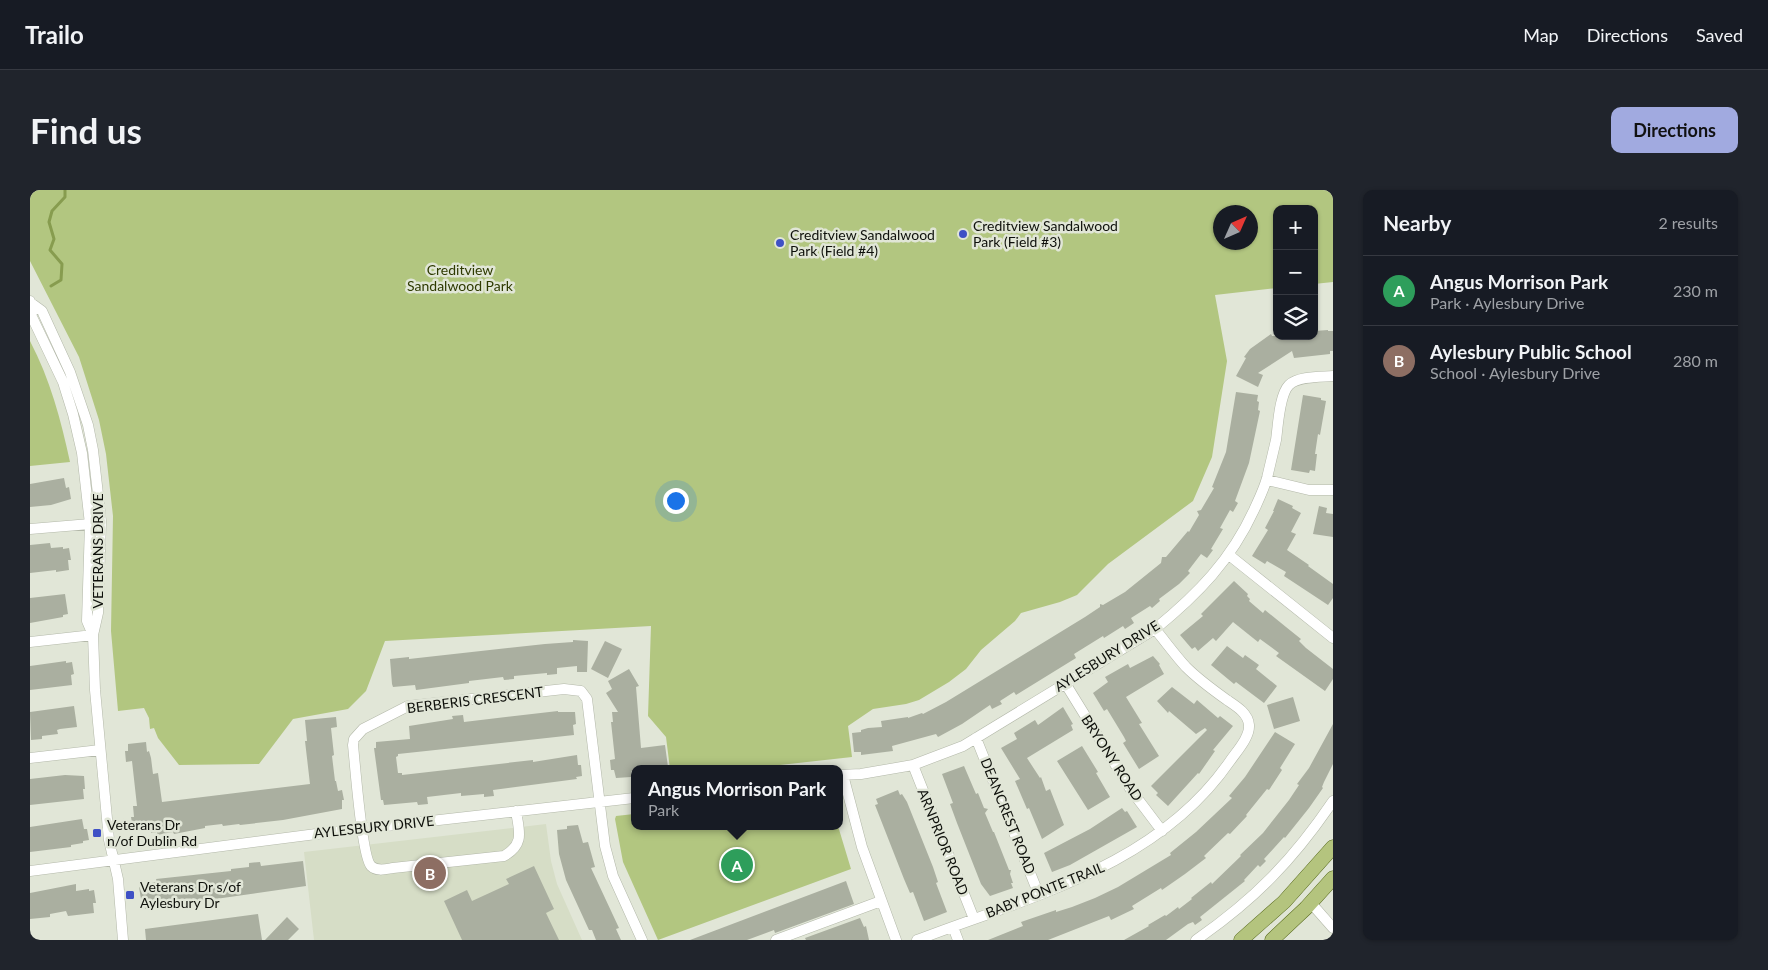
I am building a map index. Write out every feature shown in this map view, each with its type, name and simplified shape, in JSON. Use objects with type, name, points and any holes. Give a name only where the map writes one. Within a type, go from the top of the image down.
[{"type":"main road","points":[[1241,940],[1284,902],[1333,847]]},
{"type":"main road","points":[[1272,940],[1311,903],[1333,878]]},
{"type":"street","name":"VETERANS DRIVE","points":[[30,302],[32,317],[63,382],[74,414],[85,468],[90,524],[87,621],[93,634]]},
{"type":"street","name":"VETERANS DRIVE","points":[[30,302],[42,311],[70,372],[88,425],[93,450],[101,521],[98,613],[93,634],[95,690],[109,840],[118,879],[123,940]]},
{"type":"street","name":"AYLESBURY DRIVE","points":[[843,775],[913,765],[964,746],[1155,629],[1186,603],[1229,555],[1248,522],[1267,480],[1276,442],[1284,393],[1289,384],[1299,380],[1333,376]]},
{"type":"street","points":[[1267,480],[1309,490],[1333,490]]},
{"type":"street","points":[[30,529],[90,524]]},
{"type":"street","points":[[1229,555],[1333,638]]},
{"type":"street","name":"BABY PONTE TRAIL","points":[[917,940],[1077,880],[1121,858],[1162,831],[1198,800],[1221,775],[1246,738],[1250,726],[1246,716],[1238,707],[1213,690],[1187,667],[1155,629]]},
{"type":"street","points":[[30,642],[93,634]]},
{"type":"street","name":"BRYONY ROAD","points":[[1065,683],[1131,790],[1162,831]]},
{"type":"street","name":"BERBERIS CRESCENT","points":[[362,828],[353,746],[354,739],[363,729],[408,706],[501,695],[564,689],[577,690],[585,695],[599,802]]},
{"type":"street","name":"DEANCREST ROAD","points":[[976,738],[1039,894]]},
{"type":"street","points":[[30,758],[100,750]]},
{"type":"street","name":"ARNPRIOR ROAD","points":[[913,765],[974,919]]},
{"type":"street","points":[[843,782],[862,847],[896,940]]},
{"type":"street","name":"AYLESBURY DRIVE","points":[[30,871],[362,828],[631,798]]},
{"type":"street","points":[[1196,940],[1246,903],[1267,882],[1310,834],[1333,801]]},
{"type":"street","points":[[599,802],[608,862],[642,940]]},
{"type":"street","points":[[362,828],[367,859],[370,865],[379,870],[504,856],[519,843],[520,837],[516,811]]},
{"type":"street","points":[[776,940],[881,901]]},
{"type":"street","points":[[1311,903],[1333,928]]},
{"type":"street","points":[[953,926],[958,940]]},
{"type":"shaded area","points":[[546,824],[551,861],[557,884],[582,940],[314,940],[304,852]]},
{"type":"green space","name":"Creditview Sandalwood Park","points":[[30,190],[1333,190],[1333,282],[1318,284],[1318,205],[1273,205],[1273,288],[1215,295],[1227,361],[1212,457],[1193,501],[1108,564],[1077,595],[1021,613],[1015,621],[981,650],[966,669],[949,682],[919,700],[873,709],[848,726],[852,757],[780,765],[670,765],[666,737],[648,716],[651,626],[385,641],[366,691],[348,709],[293,719],[259,764],[179,765],[158,738],[154,728],[150,729],[149,718],[144,708],[118,711],[111,631],[113,516],[106,454],[99,420],[79,357],[30,261]]},
{"type":"green space","points":[[30,341],[54,400],[70,462],[30,466]]},
{"type":"green space","points":[[631,814],[631,830],[839,830],[851,869],[658,940],[623,862],[616,816]]},
{"type":"building","points":[[1318,331],[1333,331],[1333,351],[1330,351],[1330,354],[1294,358],[1292,351],[1258,373],[1263,375],[1258,387],[1236,376],[1246,358],[1244,357],[1250,349],[1271,334],[1273,340],[1318,340]]},
{"type":"building","points":[[1236,392],[1258,395],[1258,410],[1260,411],[1249,463],[1235,501],[1238,503],[1233,512],[1230,510],[1220,528],[1223,529],[1211,549],[1213,550],[1207,558],[1201,554],[1188,571],[1190,573],[1179,584],[1159,599],[1160,601],[1152,608],[1150,606],[1131,618],[1134,623],[1125,629],[1123,626],[1104,638],[1103,636],[1074,654],[1076,658],[1016,695],[1014,692],[1000,701],[1002,704],[992,709],[990,705],[962,724],[938,737],[936,734],[892,746],[893,751],[861,755],[861,752],[854,752],[852,733],[861,732],[861,730],[868,728],[882,727],[881,721],[923,714],[946,702],[1085,617],[1100,607],[1100,604],[1103,605],[1125,592],[1161,563],[1162,557],[1166,557],[1189,532],[1199,515],[1197,511],[1201,510],[1214,488],[1212,487],[1226,452]]},
{"type":"building","points":[[1303,395],[1321,398],[1321,400],[1326,401],[1320,435],[1318,434],[1315,471],[1310,470],[1309,473],[1291,470]]},
{"type":"building","points":[[64,478],[66,488],[69,487],[71,499],[51,505],[30,507],[30,484]]},
{"type":"building","points":[[1278,499],[1293,506],[1292,508],[1301,513],[1291,532],[1296,534],[1287,550],[1333,584],[1333,598],[1328,605],[1284,576],[1286,572],[1267,561],[1265,564],[1252,556],[1268,530],[1265,528]]},
{"type":"building","points":[[1319,506],[1327,508],[1326,513],[1333,514],[1333,537],[1313,534]]},
{"type":"building","points":[[50,543],[51,548],[69,548],[71,560],[68,560],[69,570],[30,573],[30,545]]},
{"type":"building","points":[[1234,581],[1248,594],[1249,601],[1263,613],[1265,610],[1301,639],[1299,641],[1306,648],[1333,669],[1333,679],[1325,691],[1276,656],[1279,653],[1260,639],[1258,642],[1233,622],[1216,641],[1213,638],[1198,651],[1195,647],[1192,649],[1180,635],[1203,616],[1201,614]]},
{"type":"building","points":[[65,594],[68,614],[63,615],[63,617],[30,623],[30,598]]},
{"type":"building","points":[[573,640],[588,641],[587,672],[577,672],[577,666],[557,668],[557,674],[514,676],[514,679],[504,680],[503,677],[416,690],[415,685],[393,687],[392,684],[390,659],[409,657],[409,659],[573,642]]},
{"type":"building","points":[[605,641],[622,649],[608,678],[591,669]]},
{"type":"building","points":[[1227,646],[1243,658],[1245,655],[1259,665],[1256,669],[1277,686],[1264,703],[1236,682],[1234,684],[1211,665]]},
{"type":"building","points":[[1153,656],[1160,664],[1164,674],[1126,697],[1142,723],[1139,724],[1159,756],[1139,769],[1123,743],[1126,741],[1124,737],[1107,709],[1104,711],[1093,693],[1108,682],[1105,677],[1128,664],[1130,668]]},
{"type":"building","points":[[66,661],[66,663],[72,662],[74,674],[71,675],[72,685],[30,690],[30,666]]},
{"type":"building","points":[[629,669],[639,686],[636,687],[641,748],[665,745],[668,765],[631,765],[631,777],[616,778],[614,770],[611,770],[610,760],[615,759],[611,722],[613,722],[612,712],[618,712],[606,693],[612,689],[608,681]]},
{"type":"building","points":[[1172,687],[1194,704],[1197,700],[1218,718],[1220,716],[1233,726],[1213,750],[1215,751],[1199,774],[1168,806],[1156,795],[1158,793],[1151,786],[1207,730],[1205,728],[1196,734],[1169,711],[1168,713],[1157,701]]},
{"type":"building","points":[[1293,697],[1300,721],[1274,729],[1267,705]]},
{"type":"building","points":[[74,706],[77,727],[60,729],[57,730],[58,734],[42,736],[42,739],[31,740],[30,712]]},
{"type":"building","points":[[1063,707],[1073,724],[1071,725],[1073,730],[1027,758],[1041,777],[1046,791],[1050,789],[1064,825],[1042,839],[1015,781],[1020,779],[1001,748],[1017,739],[1014,733],[1035,720],[1038,725]]},
{"type":"building","points":[[558,711],[575,712],[576,724],[573,725],[574,735],[398,754],[396,757],[398,773],[402,773],[402,775],[533,760],[533,762],[577,755],[578,765],[581,765],[582,776],[576,777],[577,779],[493,790],[494,796],[484,797],[484,794],[461,796],[461,793],[427,797],[428,804],[418,805],[417,802],[384,805],[383,800],[381,800],[374,748],[376,748],[376,742],[410,739],[409,726],[453,719],[452,716],[463,715],[464,722]]},
{"type":"building","points":[[336,717],[337,727],[331,728],[334,755],[332,756],[335,781],[338,791],[342,790],[344,800],[342,800],[342,809],[283,820],[240,825],[223,826],[222,824],[205,826],[205,828],[174,834],[173,832],[157,835],[157,832],[151,833],[151,829],[133,829],[131,817],[134,817],[133,806],[137,806],[132,761],[126,762],[125,751],[128,751],[128,744],[146,742],[153,774],[158,773],[162,802],[310,784],[305,741],[307,741],[305,720]]},
{"type":"building","points":[[1333,724],[1333,764],[1323,788],[1285,838],[1264,859],[1266,861],[1260,867],[1258,865],[1245,881],[1200,917],[1202,920],[1195,925],[1193,922],[1188,924],[1166,940],[1124,940],[1178,907],[1179,909],[1211,882],[1212,884],[1241,856],[1263,833],[1289,800]]},
{"type":"building","points":[[1275,732],[1295,744],[1280,768],[1282,770],[1269,790],[1267,789],[1247,816],[1230,834],[1228,833],[1204,856],[1206,858],[1185,874],[1162,890],[1161,888],[1132,906],[1134,909],[1111,920],[1109,916],[1048,940],[988,940],[1023,926],[1021,922],[1095,898],[1118,887],[1171,855],[1170,853],[1196,832],[1232,798],[1229,796],[1245,777]]},
{"type":"building","points":[[1082,746],[1098,772],[1096,773],[1110,797],[1088,810],[1057,761]]},
{"type":"building","points":[[964,766],[976,794],[978,793],[984,808],[988,809],[985,813],[1009,870],[1011,870],[1013,888],[990,896],[981,884],[950,804],[953,803],[942,774]]},
{"type":"building","points":[[65,775],[84,776],[84,799],[30,805],[30,779]]},
{"type":"building","points":[[898,790],[907,802],[933,867],[938,882],[936,883],[947,912],[924,921],[913,892],[910,893],[904,879],[875,805],[878,804],[876,799]]},
{"type":"building","points":[[1122,808],[1125,812],[1127,811],[1137,827],[1070,865],[1052,872],[1044,853],[1090,829]]},
{"type":"building","points":[[82,819],[84,829],[87,829],[89,840],[71,845],[71,847],[30,852],[30,827]]},
{"type":"building","points":[[578,825],[583,843],[588,842],[595,867],[591,868],[619,928],[616,929],[621,940],[596,940],[592,930],[589,930],[566,880],[559,854],[557,830],[567,829],[567,826]]},
{"type":"building","points":[[303,861],[306,886],[145,909],[144,899],[141,899],[139,887],[157,882],[156,879],[231,871],[231,869],[249,867],[249,863],[260,862],[261,866]]},
{"type":"building","points":[[534,866],[554,909],[546,913],[559,940],[462,940],[444,901],[467,890],[472,901],[509,884],[506,879]]},
{"type":"building","points":[[846,881],[854,904],[775,933],[774,930],[747,940],[690,940]]},
{"type":"building","points":[[76,884],[76,891],[94,890],[96,903],[93,903],[94,913],[68,916],[66,911],[50,914],[50,917],[30,919],[30,893]]},
{"type":"building","points":[[258,914],[262,940],[146,940],[145,929]]},
{"type":"building","points":[[287,917],[299,929],[288,940],[265,940]]},
{"type":"building","points":[[860,918],[864,927],[866,926],[869,940],[806,940],[805,938]]},
{"type":"waterway","points":[[51,286],[61,280],[62,264],[50,250],[54,239],[49,222],[52,211],[65,197],[65,190]]},
{"type":"place","name":"Creditview Sandalwood Park (Field #3)","points":[[963,234]]},
{"type":"place","name":"Creditview Sandalwood Park (Field #4)","points":[[780,243]]},
{"type":"place","name":"Veterans Dr n/of Dublin Rd","points":[[97,833]]},
{"type":"place","name":"Angus Morrison Park","points":[[737,865]]},
{"type":"place","name":"Aylesbury Public School","points":[[430,873]]},
{"type":"place","name":"Veterans Dr s/of Aylesbury Dr","points":[[130,895]]}]
